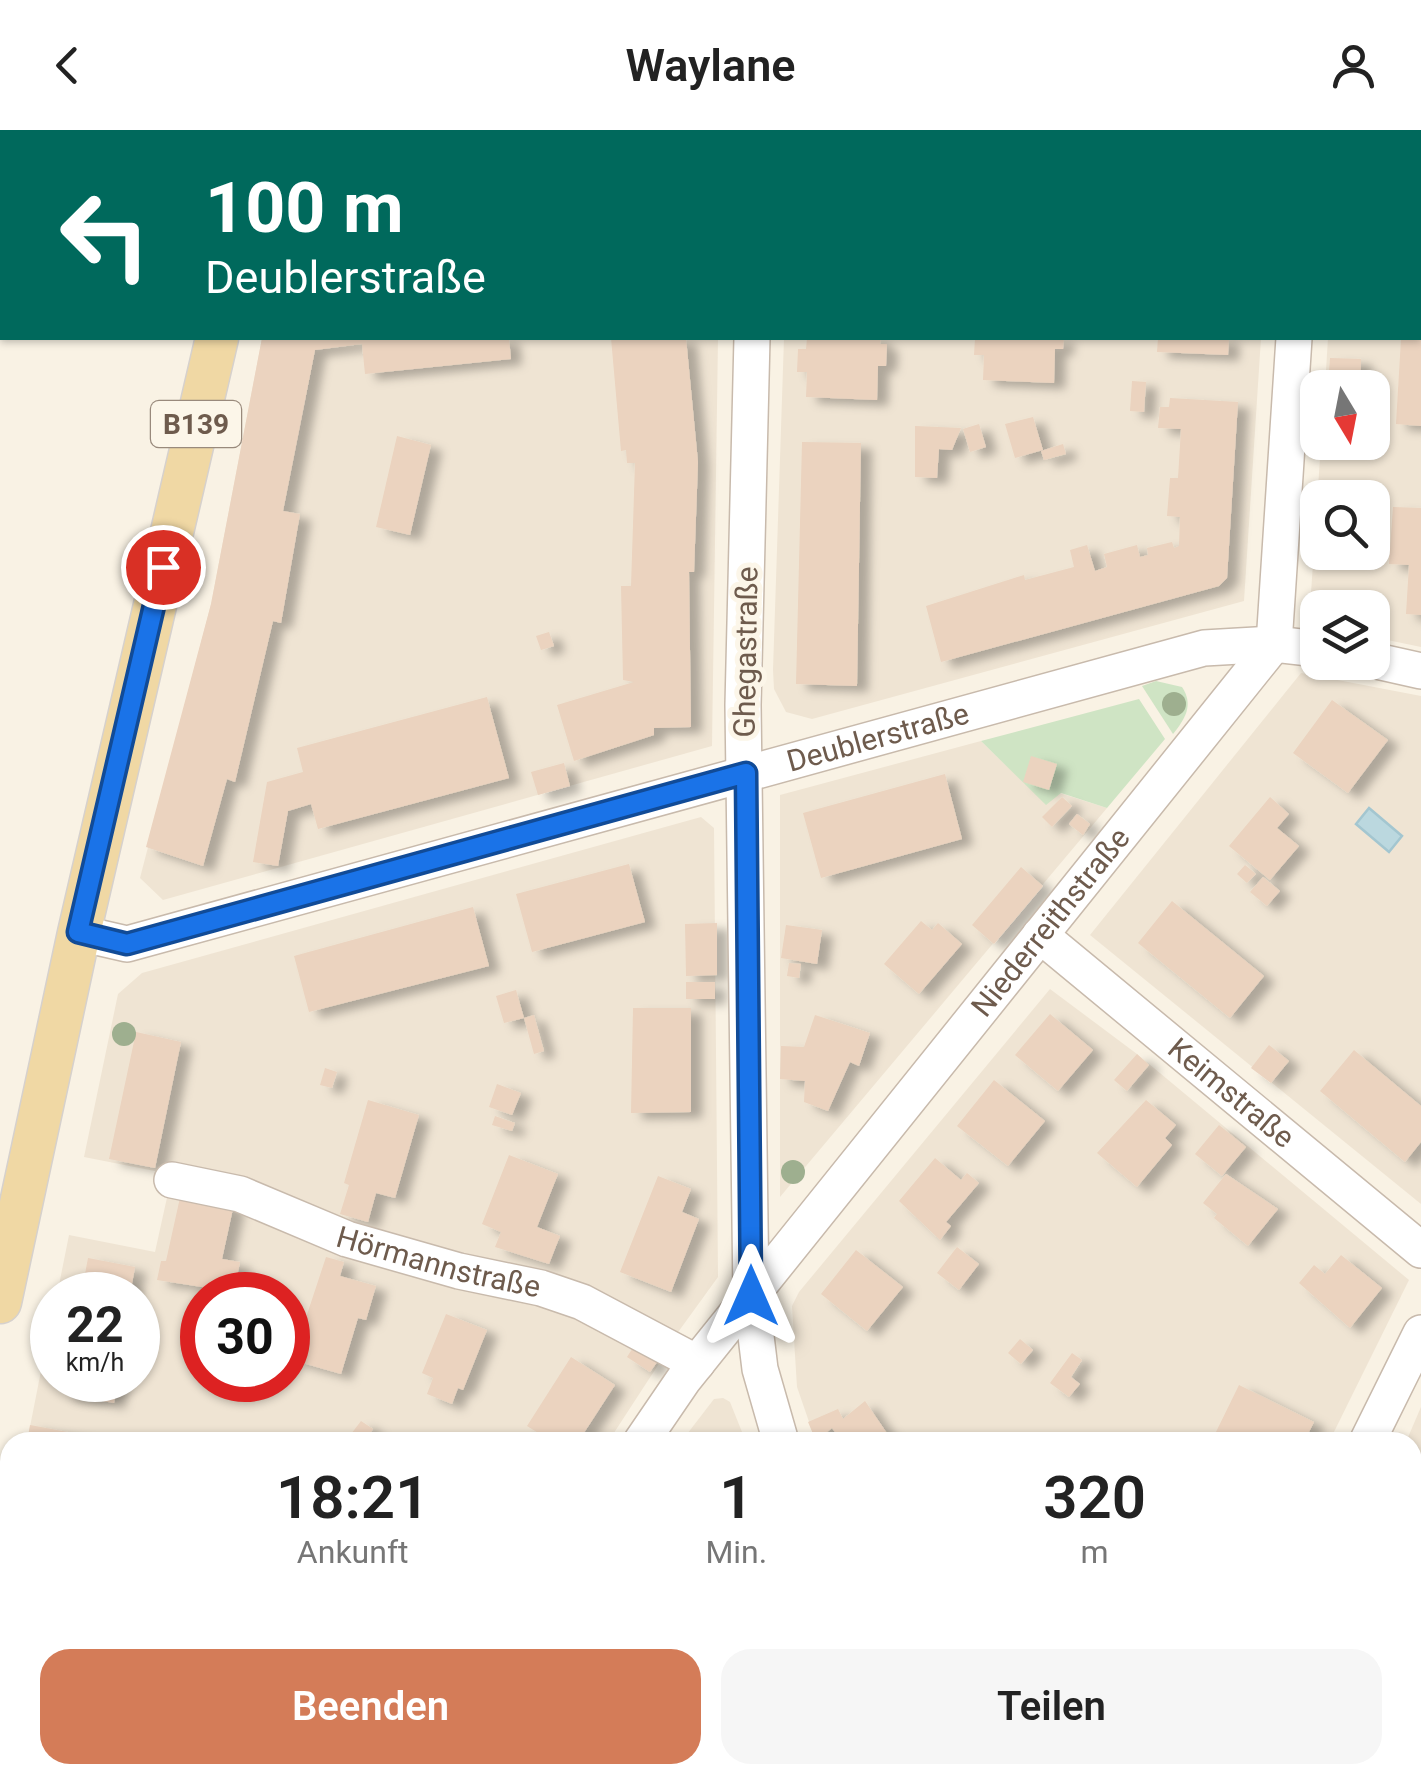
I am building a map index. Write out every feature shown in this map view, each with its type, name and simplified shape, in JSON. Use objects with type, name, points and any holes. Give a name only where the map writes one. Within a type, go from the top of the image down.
[{"type":"main road","name":"B139","points":[[0,1302],[78,932],[216,340]]},
{"type":"street","name":"Ghegastraße","points":[[752,340],[746,773],[751,1296],[760,1369],[777,1432]]},
{"type":"street","points":[[1274,644],[1294,340]]},
{"type":"street","name":"Deublerstraße","points":[[78,932],[127,944],[1204,648],[1274,644],[1300,647]]},
{"type":"street","name":"Niederreithstraße","points":[[648,1432],[697,1363],[1274,644]]},
{"type":"street","points":[[1390,664],[1421,671]]},
{"type":"street","name":"Keimstraße","points":[[1040,934],[1421,1250]]},
{"type":"street","name":"Hörmannstraße","points":[[172,1180],[240,1194],[326,1232],[384,1250],[541,1288],[582,1302],[697,1363]]},
{"type":"street","points":[[1371,1432],[1421,1333]]},
{"type":"shaded area","points":[[262,340],[718,340],[712,746],[163,900],[140,878],[211,604]]},
{"type":"shaded area","points":[[784,340],[1261,340],[1244,601],[812,719],[786,712],[774,689]]},
{"type":"shaded area","points":[[1328,340],[1421,340],[1421,647],[1390,641],[1390,590],[1311,590],[1313,570],[1390,570],[1390,480],[1319,480],[1320,460],[1390,460],[1390,370],[1326,370]]},
{"type":"shaded area","points":[[1300,674],[1300,680],[1338,680],[1421,696],[1421,1204],[1090,935]]},
{"type":"shaded area","points":[[981,741],[1046,804],[1060,793],[1107,808],[780,1197],[780,795]]},
{"type":"shaded area","points":[[701,817],[714,828],[718,1277],[676,1335],[329,1216],[242,1179],[163,1163],[160,1172],[84,1157],[118,994],[142,973]]},
{"type":"shaded area","points":[[1050,989],[1137,1054],[1409,1280],[1334,1432],[813,1432],[797,1387],[792,1306],[799,1292]]},
{"type":"shaded area","points":[[181,1191],[543,1301],[662,1359],[615,1432],[29,1432],[35,1402],[160,1402],[160,1272],[62,1272],[69,1235],[155,1252],[168,1193]]},
{"type":"shaded area","points":[[714,1399],[730,1402],[742,1432],[689,1432]]},
{"type":"shaded area","points":[[1421,1407],[1421,1432],[1410,1432]]},
{"type":"green space","points":[[1156,681],[1182,687],[1186,694],[1186,712],[1173,734],[1142,686]]},
{"type":"green space","points":[[1139,699],[1165,739],[1107,808],[1061,793],[1046,805],[981,741]]},
{"type":"water","points":[[1369,808],[1402,836],[1389,852],[1356,824]]},
{"type":"building","points":[[262,340],[509,340],[511,359],[365,374],[362,344],[315,350],[283,511],[300,514],[281,623],[273,621],[235,782],[227,779],[203,866],[146,847],[211,604]]},
{"type":"building","points":[[611,340],[686,340],[698,462],[694,572],[689,572],[691,727],[654,728],[654,735],[574,761],[557,705],[634,682],[623,680],[621,586],[631,586],[635,463],[627,463],[626,450],[621,451]]},
{"type":"building","points":[[807,340],[881,340],[880,344],[887,344],[886,366],[878,366],[877,400],[806,397],[807,372],[797,372],[798,349],[806,349]]},
{"type":"building","points":[[975,340],[1064,340],[1063,349],[1055,349],[1054,383],[983,380],[984,355],[974,355]]},
{"type":"building","points":[[1158,340],[1229,340],[1228,355],[1157,352]]},
{"type":"building","points":[[1401,340],[1421,340],[1421,426],[1396,424]]},
{"type":"building","points":[[1330,358],[1361,359],[1361,370],[1329,370]]},
{"type":"building","points":[[1132,381],[1146,382],[1144,412],[1130,411]]},
{"type":"building","points":[[1170,398],[1238,402],[1227,578],[1219,586],[941,662],[926,606],[1024,575],[1025,580],[1074,567],[1070,550],[1087,545],[1095,571],[1107,567],[1104,554],[1137,545],[1140,557],[1148,555],[1147,548],[1172,542],[1174,548],[1179,546],[1180,517],[1167,516],[1170,478],[1178,478],[1181,429],[1158,428],[1160,407],[1169,407]]},
{"type":"building","points":[[1033,417],[1043,450],[1015,458],[1005,424]]},
{"type":"building","points":[[979,424],[986,447],[970,452],[963,429]]},
{"type":"building","points":[[915,426],[961,428],[952,450],[939,449],[937,478],[915,477]]},
{"type":"building","points":[[397,436],[431,445],[410,535],[376,527]]},
{"type":"building","points":[[802,442],[861,443],[857,686],[796,684]]},
{"type":"building","points":[[1063,444],[1066,454],[1044,460],[1041,451]]},
{"type":"building","points":[[1393,507],[1421,508],[1421,615],[1406,614],[1409,565],[1390,564]]},
{"type":"building","points":[[549,632],[554,646],[541,650],[536,636]]},
{"type":"building","points":[[487,697],[509,778],[318,829],[311,804],[288,811],[278,866],[253,862],[267,782],[303,772],[297,748]]},
{"type":"building","points":[[1332,700],[1388,740],[1348,793],[1293,753]]},
{"type":"building","points":[[1031,756],[1057,764],[1049,790],[1023,782]]},
{"type":"building","points":[[564,763],[570,786],[538,795],[531,772]]},
{"type":"building","points":[[945,774],[962,839],[821,878],[803,813]]},
{"type":"building","points":[[1062,797],[1072,806],[1052,827],[1042,817]]},
{"type":"building","points":[[1270,797],[1289,814],[1277,828],[1299,846],[1270,880],[1229,846]]},
{"type":"building","points":[[1077,814],[1090,824],[1083,835],[1069,824]]},
{"type":"building","points":[[629,864],[645,922],[532,952],[516,894]]},
{"type":"building","points":[[1245,865],[1256,874],[1247,883],[1237,874]]},
{"type":"building","points":[[1021,867],[1043,886],[994,944],[972,925]]},
{"type":"building","points":[[1263,877],[1280,891],[1267,906],[1250,892]]},
{"type":"building","points":[[1172,901],[1264,976],[1230,1018],[1138,943]]},
{"type":"building","points":[[473,907],[489,966],[309,1012],[294,956]]},
{"type":"building","points":[[921,921],[932,930],[938,923],[962,944],[919,994],[884,964]]},
{"type":"building","points":[[717,923],[717,975],[686,976],[685,924]]},
{"type":"building","points":[[786,925],[822,930],[817,964],[781,958]]},
{"type":"building","points":[[789,963],[801,964],[799,978],[787,976]]},
{"type":"building","points":[[686,982],[715,982],[715,999],[686,999]]},
{"type":"building","points":[[516,990],[524,1018],[504,1023],[496,996]]},
{"type":"building","points":[[633,1008],[691,1008],[691,1112],[631,1113]]},
{"type":"building","points":[[1050,1014],[1093,1050],[1058,1091],[1015,1055]]},
{"type":"building","points":[[534,1015],[544,1051],[534,1054],[524,1018]]},
{"type":"building","points":[[815,1015],[870,1033],[859,1066],[850,1062],[828,1111],[804,1102],[805,1081],[780,1079],[781,1046],[804,1047]]},
{"type":"building","points":[[136,1032],[181,1042],[155,1168],[109,1159]]},
{"type":"building","points":[[1269,1045],[1289,1061],[1271,1083],[1251,1068]]},
{"type":"building","points":[[1354,1050],[1421,1106],[1421,1142],[1405,1162],[1320,1091]]},
{"type":"building","points":[[1137,1054],[1149,1065],[1127,1091],[1114,1080]]},
{"type":"building","points":[[325,1068],[337,1072],[332,1088],[320,1085]]},
{"type":"building","points":[[994,1080],[1045,1121],[1008,1166],[957,1126]]},
{"type":"building","points":[[497,1084],[521,1093],[512,1115],[489,1107]]},
{"type":"building","points":[[368,1100],[419,1115],[395,1198],[376,1193],[368,1222],[340,1214],[349,1185],[344,1183]]},
{"type":"building","points":[[1146,1100],[1176,1125],[1165,1138],[1172,1145],[1137,1187],[1097,1153]]},
{"type":"building","points":[[495,1116],[515,1123],[512,1131],[492,1125]]},
{"type":"building","points":[[1219,1125],[1246,1147],[1222,1176],[1195,1154]]},
{"type":"building","points":[[509,1155],[558,1174],[537,1227],[560,1236],[549,1264],[495,1247],[501,1232],[482,1224]]},
{"type":"building","points":[[935,1158],[961,1180],[967,1173],[979,1183],[946,1222],[951,1226],[940,1240],[899,1201]]},
{"type":"building","points":[[1226,1174],[1278,1209],[1248,1246],[1214,1218],[1217,1214],[1203,1203]]},
{"type":"building","points":[[658,1176],[691,1189],[682,1212],[699,1219],[671,1292],[620,1272]]},
{"type":"building","points":[[181,1193],[234,1204],[222,1259],[240,1262],[238,1272],[180,1272],[180,1284],[160,1280],[161,1261],[166,1261]]},
{"type":"building","points":[[957,1247],[979,1264],[959,1290],[937,1273]]},
{"type":"building","points":[[856,1250],[903,1287],[867,1331],[821,1294]]},
{"type":"building","points":[[1341,1255],[1382,1288],[1350,1328],[1299,1283],[1314,1265],[1325,1274]]},
{"type":"building","points":[[326,1257],[344,1262],[340,1276],[376,1286],[366,1320],[358,1318],[341,1374],[310,1365],[310,1305]]},
{"type":"building","points":[[88,1258],[135,1267],[134,1272],[85,1272]]},
{"type":"building","points":[[446,1314],[487,1330],[463,1390],[458,1388],[452,1404],[427,1394],[433,1378],[422,1373]]},
{"type":"building","points":[[1020,1339],[1033,1350],[1021,1364],[1008,1353]]},
{"type":"building","points":[[636,1343],[660,1358],[650,1372],[627,1357]]},
{"type":"building","points":[[1072,1353],[1082,1360],[1071,1377],[1080,1384],[1069,1397],[1050,1383]]},
{"type":"building","points":[[571,1357],[615,1385],[584,1432],[537,1432],[527,1426]]},
{"type":"building","points":[[1239,1385],[1314,1422],[1309,1432],[1216,1432]]},
{"type":"building","points":[[865,1401],[886,1432],[835,1432],[832,1428],[812,1432],[808,1422],[838,1409],[843,1419]]},
{"type":"building","points":[[361,1421],[373,1429],[371,1432],[353,1432]]},
{"type":"building","points":[[30,1425],[68,1432],[29,1432]]},
{"type":"route","points":[[163,567],[78,932],[127,944],[746,773],[751,1296]]}]
